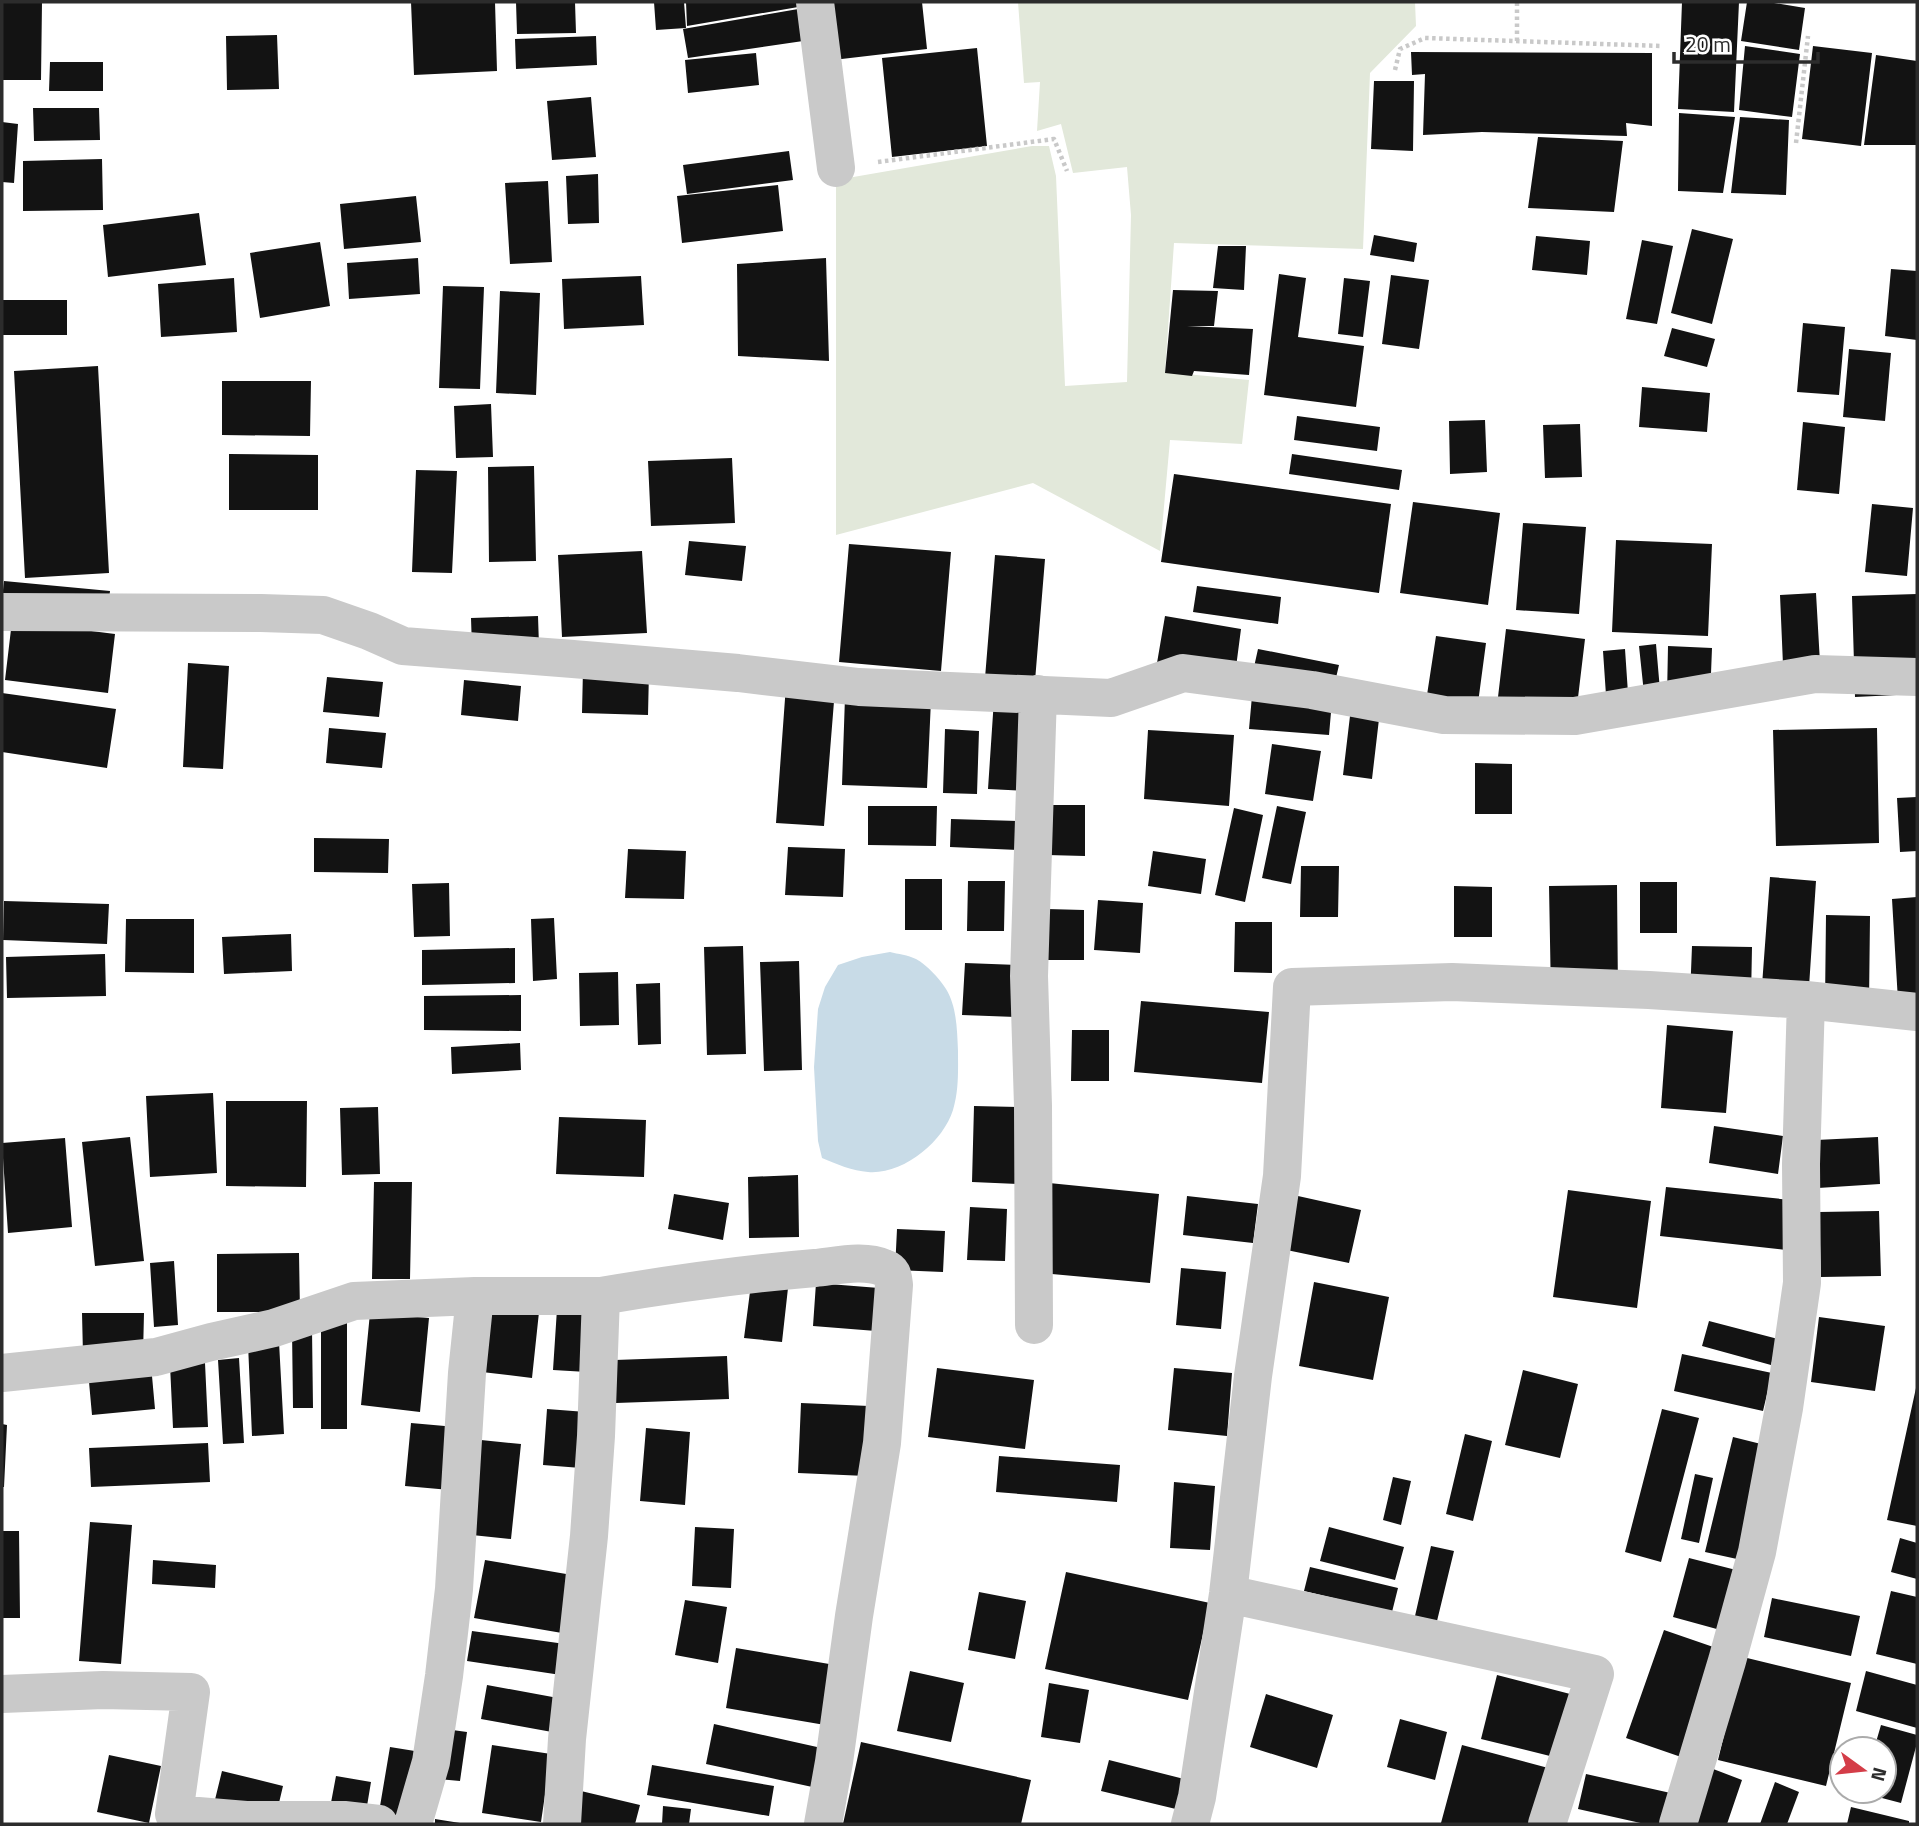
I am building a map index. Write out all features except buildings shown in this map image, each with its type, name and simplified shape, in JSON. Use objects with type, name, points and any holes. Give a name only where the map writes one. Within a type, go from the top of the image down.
[{"type":"street","points":[[815,2],[836,167]]},
{"type":"street","points":[[2,612],[323,615],[403,646],[738,673],[859,687],[1111,698],[1183,673],[1312,690],[1444,715],[1575,716],[1815,674],[1917,677]]},
{"type":"street","points":[[1034,1325],[1033,1106],[1029,976],[1038,694]]},
{"type":"street","points":[[1189,1824],[1197,1797],[1228,1594],[1253,1376],[1282,1176],[1292,987],[1452,982],[1806,1000],[1917,1012]]},
{"type":"street","points":[[1678,1824],[1757,1552],[1784,1408],[1802,1283],[1801,1164],[1806,1000]]},
{"type":"street","points":[[2,1373],[156,1357],[274,1328],[354,1301],[475,1296],[601,1296],[854,1264],[876,1265],[887,1269],[893,1274],[894,1285],[882,1443],[854,1616],[835,1762],[823,1824]]},
{"type":"street","points":[[413,1824],[431,1762],[449,1639],[467,1373],[475,1296]]},
{"type":"street","points":[[562,1824],[567,1739],[589,1536],[601,1296]]},
{"type":"street","points":[[1228,1594],[1595,1674],[1546,1824]]},
{"type":"street","points":[[2,1694],[103,1690],[191,1692],[174,1814],[246,1820],[344,1820],[379,1824]]},
{"type":"path","points":[[1517,2],[1517,41]]},
{"type":"path","points":[[1796,143],[1808,36]]},
{"type":"path","points":[[1395,70],[1400,49],[1425,38],[1662,46]]},
{"type":"path","points":[[836,167],[1054,139],[1067,171]]},
{"type":"shaded area","points":[[1018,2],[1415,2],[1416,26],[1370,73],[1363,249],[1174,243],[1165,372],[1249,380],[1242,444],[1170,440],[1160,551],[1033,483],[836,535],[836,180],[1032,146],[1049,146],[1056,176],[1065,386],[1127,382],[1131,215],[1127,167],[1073,173],[1061,124],[1037,131],[1040,82],[1024,83]]},
{"type":"water","points":[[890,952],[910,956],[920,962],[936,976],[950,996],[957,1035],[956,1095],[948,1122],[920,1154],[895,1168],[868,1172],[822,1158],[818,1141],[814,1067],[818,1009],[825,987],[838,965]]}]
